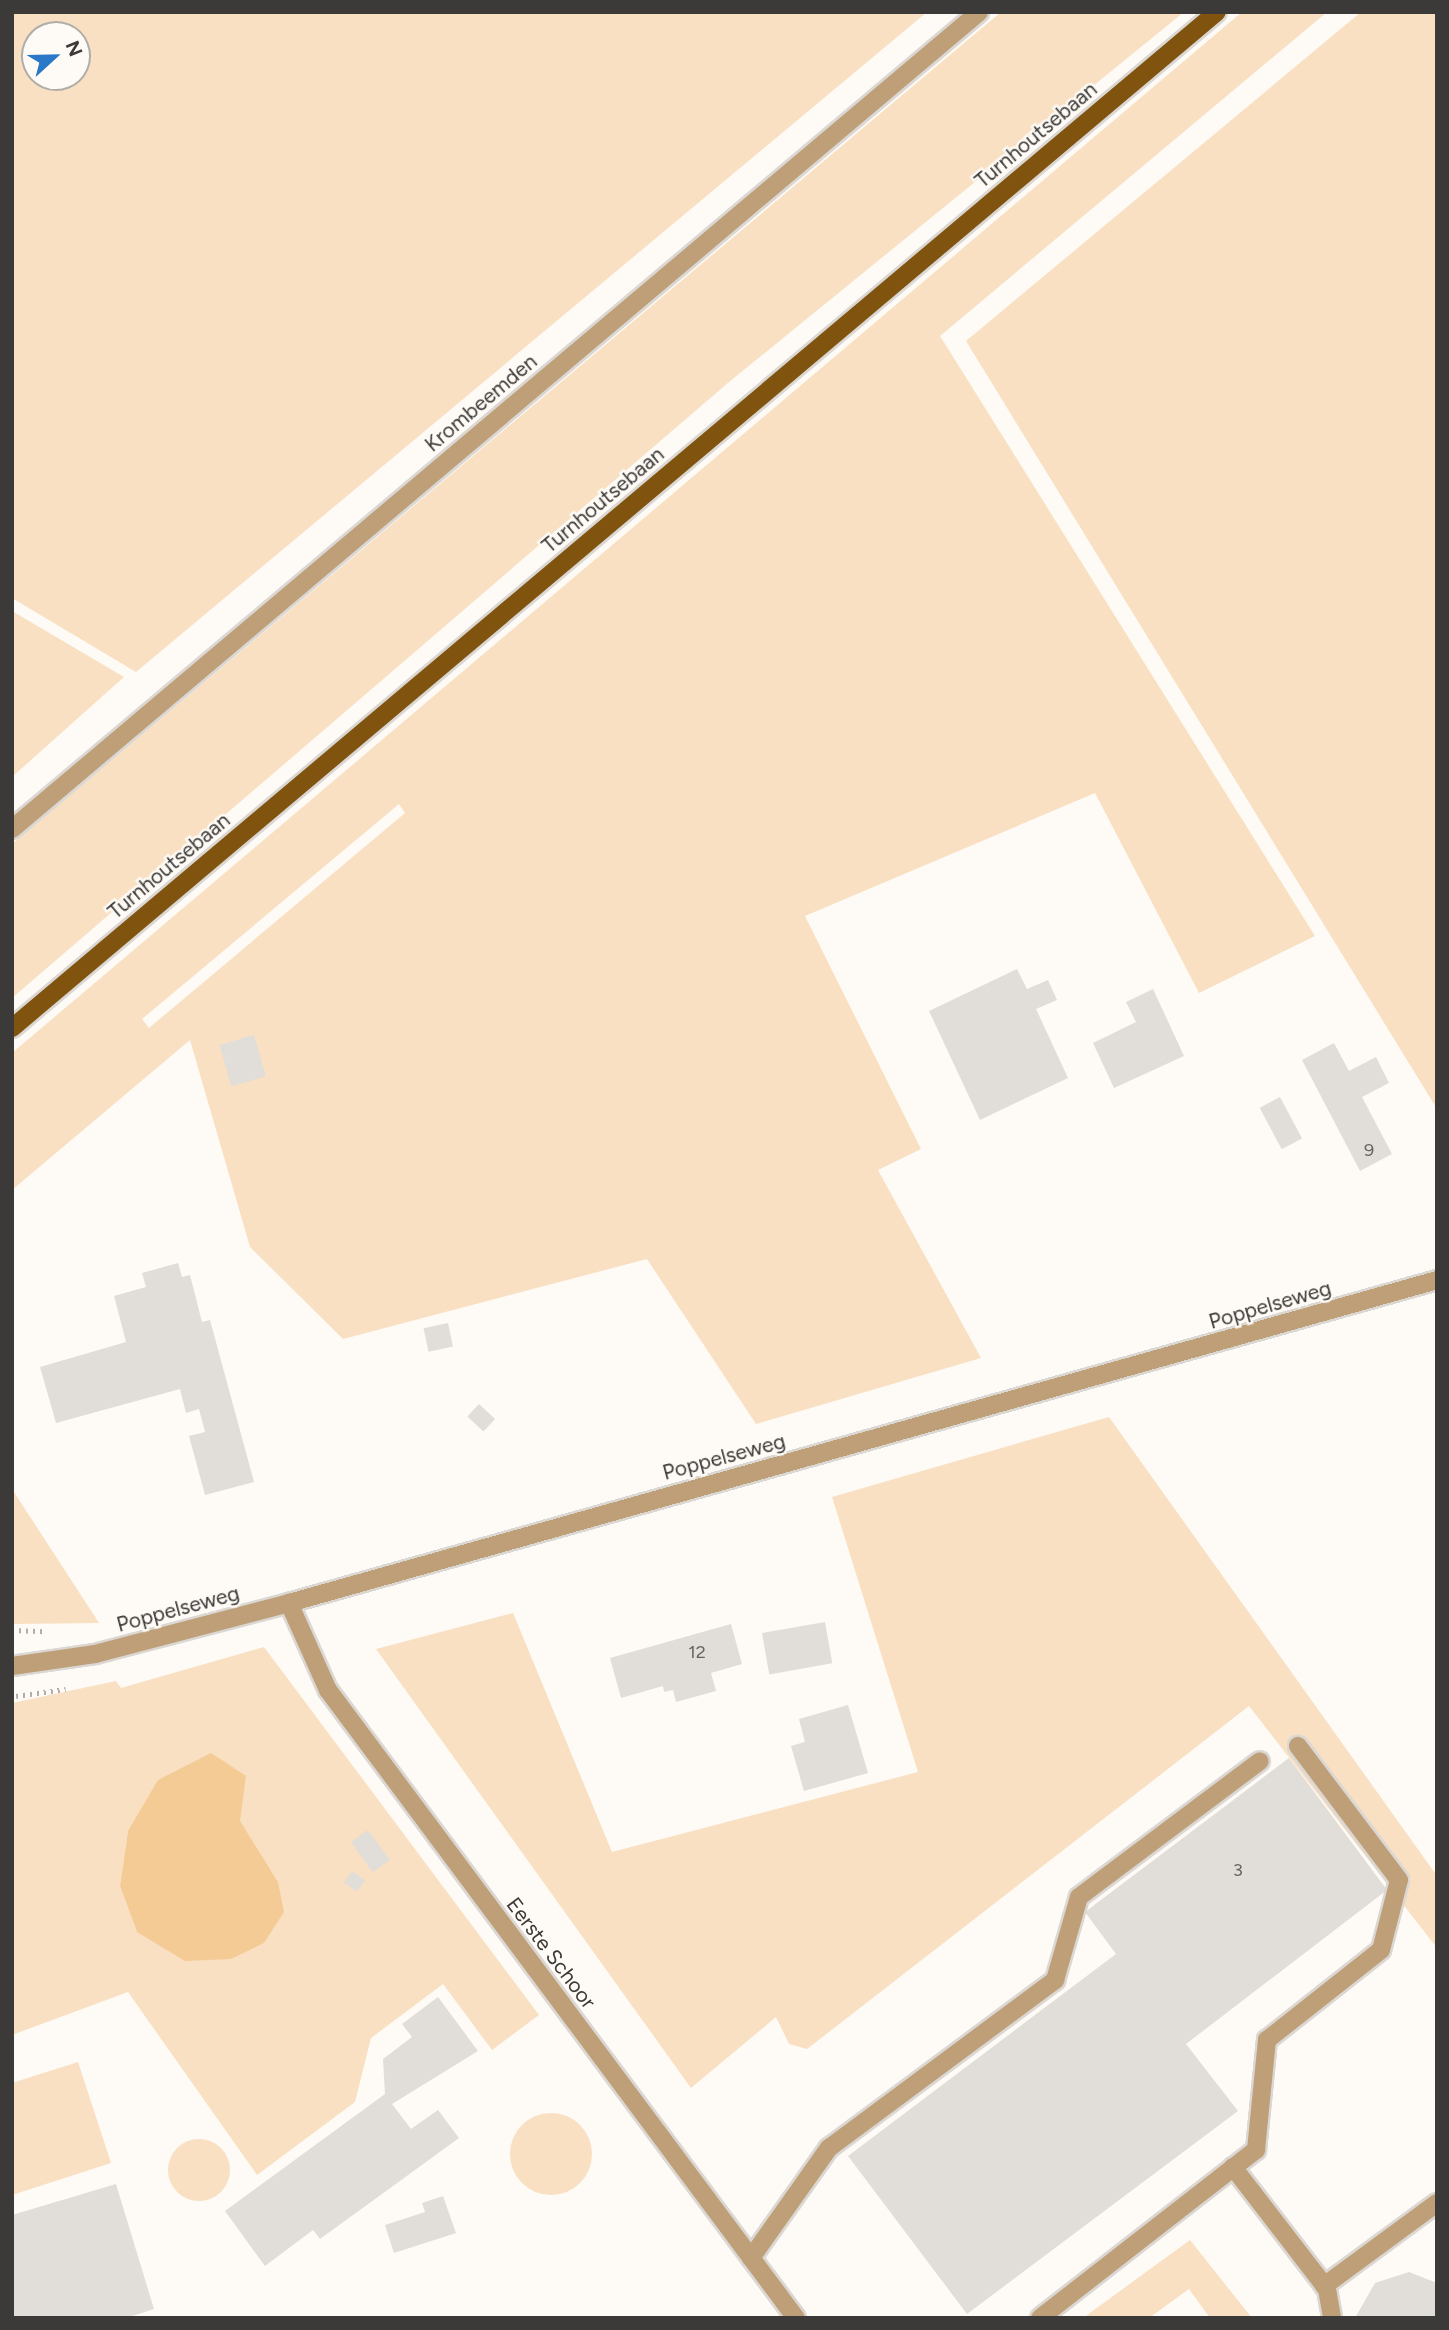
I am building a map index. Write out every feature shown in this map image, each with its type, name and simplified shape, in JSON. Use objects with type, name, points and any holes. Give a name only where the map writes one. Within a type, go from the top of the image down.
[{"type":"main road","name":"Turnhoutsebaan","points":[[14,1027],[1217,12]]},
{"type":"street","name":"Krombeemden","points":[[12,829],[979,12]]},
{"type":"street","name":"Poppelseweg","points":[[15,1664],[95,1654],[289,1604],[1437,1280]]},
{"type":"street","name":"Eerste Schoor","points":[[289,1604],[328,1690],[796,2318]]},
{"type":"street","points":[[1040,2318],[1256,2150],[1267,2040],[1381,1950],[1399,1880],[1298,1746]]},
{"type":"street","points":[[751,2258],[829,2148],[1055,1980],[1079,1897],[1260,1761]]},
{"type":"street","points":[[1233,2167],[1324,2286],[1332,2318]]},
{"type":"street","points":[[1324,2286],[1437,2203]]},
{"type":"shaded area","points":[[12,12],[927,12],[136,672],[12,598]]},
{"type":"shaded area","points":[[1001,12],[1184,12],[729,382],[12,998],[12,844]]},
{"type":"shaded area","points":[[1242,12],[1327,12],[940,336],[1315,936],[1199,993],[1095,793],[805,916],[921,1149],[878,1170],[981,1358],[756,1424],[647,1259],[343,1339],[250,1247],[190,1040],[12,1190],[12,1053]],"holes":[[[399,804],[405,813],[149,1028],[142,1019]]]},
{"type":"shaded area","points":[[1361,12],[1437,12],[1437,1109],[966,341]]},
{"type":"shaded area","points":[[12,611],[124,677],[12,777]]},
{"type":"shaded area","points":[[1109,1417],[1437,1876],[1437,1948],[1249,1706],[807,2049],[789,2044],[776,2017],[691,2088],[376,1649],[513,1613],[612,1852],[918,1772],[832,1497]]},
{"type":"shaded area","points":[[12,1489],[99,1623],[12,1624]]},
{"type":"shaded area","points":[[264,1647],[539,2015],[492,2050],[443,1984],[371,2038],[355,2102],[257,2175],[128,1992],[12,2035],[12,1703],[116,1681],[121,1688]],"holes":[[[246,1776],[239,1821],[278,1882],[137,1932],[120,1886],[128,1831]]]},
{"type":"shaded area","points":[[211,1753],[246,1776],[240,1821],[278,1882],[284,1912],[264,1943],[231,1959],[185,1961],[137,1932],[120,1886],[128,1831],[158,1780]]},
{"type":"shaded area","points":[[78,2062],[111,2163],[12,2195],[12,2083]]},
{"type":"shaded area","points":[[551,2113],[567,2116],[580,2125],[589,2138],[592,2154],[589,2170],[580,2183],[567,2192],[551,2195],[535,2192],[522,2183],[513,2170],[510,2154],[513,2138],[522,2125],[535,2116]]},
{"type":"shaded area","points":[[193,2139],[205,2139],[221,2148],[228,2158],[228,2182],[221,2192],[205,2201],[193,2201],[182,2196],[173,2187],[168,2176],[168,2164],[173,2153],[182,2144]]},
{"type":"shaded area","points":[[1190,2240],[1252,2318],[1210,2318],[1189,2289],[1149,2318],[1083,2318]]},
{"type":"building","points":[[1017,969],[1027,989],[1048,980],[1057,1000],[1036,1009],[1068,1078],[980,1120],[929,1011]]},
{"type":"building","points":[[1153,989],[1184,1056],[1114,1088],[1093,1043],[1136,1022],[1126,1002]]},
{"type":"building","points":[[254,1035],[266,1076],[231,1086],[219,1045]]},
{"type":"building","points":[[1334,1043],[1349,1071],[1376,1057],[1389,1083],[1362,1097],[1392,1154],[1360,1171],[1302,1060]]},
{"type":"building","points":[[1280,1097],[1302,1138],[1282,1149],[1260,1108]]},
{"type":"building","points":[[178,1263],[182,1277],[190,1275],[202,1322],[210,1320],[254,1482],[205,1495],[189,1436],[205,1432],[199,1409],[186,1413],[180,1389],[56,1423],[40,1367],[126,1342],[114,1296],[146,1287],[142,1273]]},
{"type":"building","points":[[448,1323],[453,1346],[429,1352],[424,1328]]},
{"type":"building","points":[[479,1404],[495,1419],[483,1431],[467,1416]]},
{"type":"building","points":[[825,1622],[832,1663],[769,1674],[762,1633]]},
{"type":"building","points":[[731,1624],[742,1664],[711,1673],[716,1691],[676,1702],[673,1690],[664,1692],[663,1686],[621,1698],[610,1658]]},
{"type":"building","points":[[848,1705],[868,1773],[804,1791],[791,1746],[805,1742],[799,1719]]},
{"type":"building","points":[[1289,1758],[1387,1890],[1186,2044],[1238,2111],[967,2314],[848,2156],[1116,1954],[1085,1912]]},
{"type":"building","points":[[368,1830],[390,1860],[373,1872],[351,1842]]},
{"type":"building","points":[[352,1871],[365,1880],[357,1892],[344,1882]]},
{"type":"building","points":[[438,1997],[478,2051],[392,2104],[411,2129],[438,2110],[459,2138],[320,2239],[313,2230],[265,2266],[225,2211],[385,2094],[383,2059],[412,2037],[402,2024]]},
{"type":"building","points":[[116,2184],[154,2309],[126,2318],[12,2318],[12,2215]]},
{"type":"building","points":[[443,2196],[456,2233],[394,2253],[385,2225],[425,2212],[422,2203]]},
{"type":"building","points":[[1409,2272],[1437,2283],[1437,2318],[1355,2318],[1375,2283]]}]
